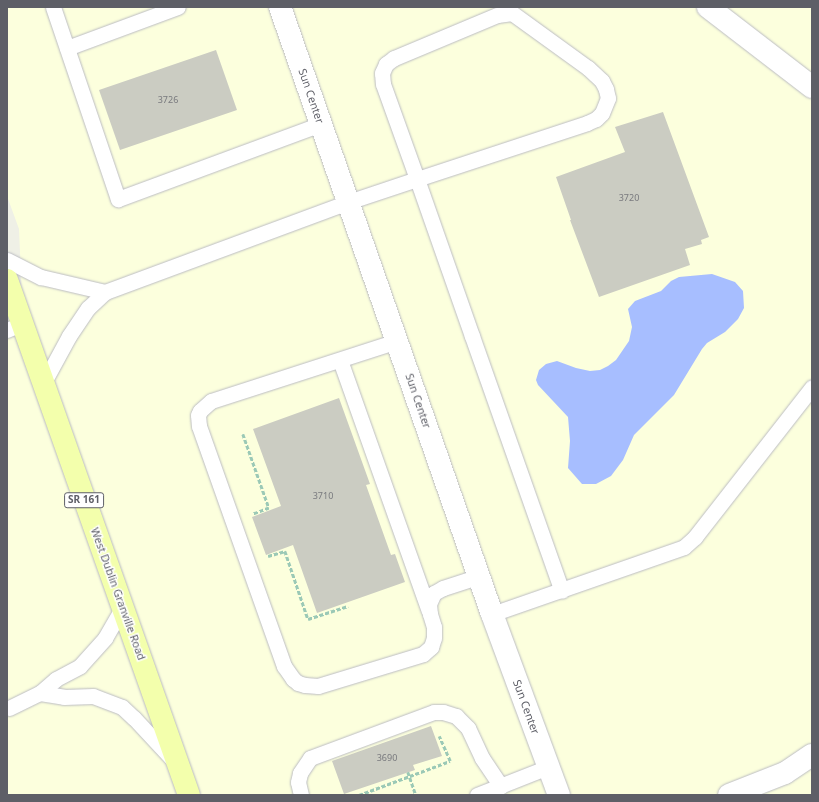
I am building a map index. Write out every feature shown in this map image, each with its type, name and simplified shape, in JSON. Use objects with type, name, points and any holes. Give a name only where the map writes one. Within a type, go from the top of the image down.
[{"type":"main road","name":"West Dublin Granville Road","points":[[7,280],[15,327],[44,382],[122,609],[180,766],[189,795]]},
{"type":"street","name":"Sun Center","points":[[280,7],[492,614],[559,795]]},
{"type":"street","points":[[708,7],[812,87]]},
{"type":"street","points":[[729,795],[785,773],[812,755]]},
{"type":"lane","points":[[53,7],[118,199],[321,124]]},
{"type":"lane","points":[[67,48],[178,7]]},
{"type":"lane","points":[[44,382],[73,330],[88,308],[105,292],[348,202],[417,179],[588,123],[602,113],[608,98],[602,81],[588,68],[512,13],[497,16],[394,58],[386,64],[382,73],[383,84],[417,179],[562,591]]},
{"type":"lane","points":[[7,260],[41,277],[105,292]]},
{"type":"lane","points":[[340,360],[430,614],[434,626],[434,638],[431,647],[424,654],[318,686],[305,686],[293,679],[284,666],[199,426],[198,415],[200,411],[211,401],[397,341]]},
{"type":"lane","points":[[492,614],[562,591],[684,547],[695,537],[812,387]]},
{"type":"lane","points":[[430,614],[429,604],[434,593],[443,588],[479,576]]},
{"type":"lane","points":[[9,708],[40,694],[56,679],[80,666],[94,652],[122,609]]},
{"type":"lane","points":[[40,694],[64,697],[93,696],[122,707],[180,766]]},
{"type":"lane","points":[[301,795],[298,782],[300,773],[310,758],[434,712],[443,712],[456,716],[468,728],[482,758],[501,786]]},
{"type":"lane","points":[[477,795],[548,767]]},
{"type":"path","points":[[243,434],[269,508],[248,515]]},
{"type":"path","points":[[264,558],[285,551],[308,619],[348,606]]},
{"type":"path","points":[[360,795],[450,761],[439,736]]},
{"type":"path","points":[[408,772],[416,795]]},
{"type":"shaded area","points":[[7,7],[812,7],[812,795],[7,795],[7,289],[23,322],[19,229],[7,196]]},
{"type":"water","points":[[712,274],[735,282],[743,291],[744,308],[738,319],[725,332],[707,343],[702,349],[674,395],[634,435],[623,460],[611,476],[596,484],[582,484],[568,468],[570,441],[568,417],[538,385],[536,380],[539,370],[546,364],[557,361],[590,371],[600,370],[608,366],[616,360],[629,341],[632,327],[628,309],[635,301],[661,291],[671,281],[679,277]]},
{"type":"building","points":[[216,50],[237,110],[120,150],[99,90]]},
{"type":"building","points":[[663,112],[709,237],[701,240],[702,244],[685,249],[690,265],[599,297],[570,220],[556,177],[625,152],[615,127]]},
{"type":"building","points":[[339,398],[370,484],[366,485],[391,555],[395,554],[405,582],[317,613],[293,545],[266,555],[252,517],[281,506],[253,429]]},
{"type":"building","points":[[431,726],[442,756],[413,765],[415,770],[344,794],[332,761]]}]
